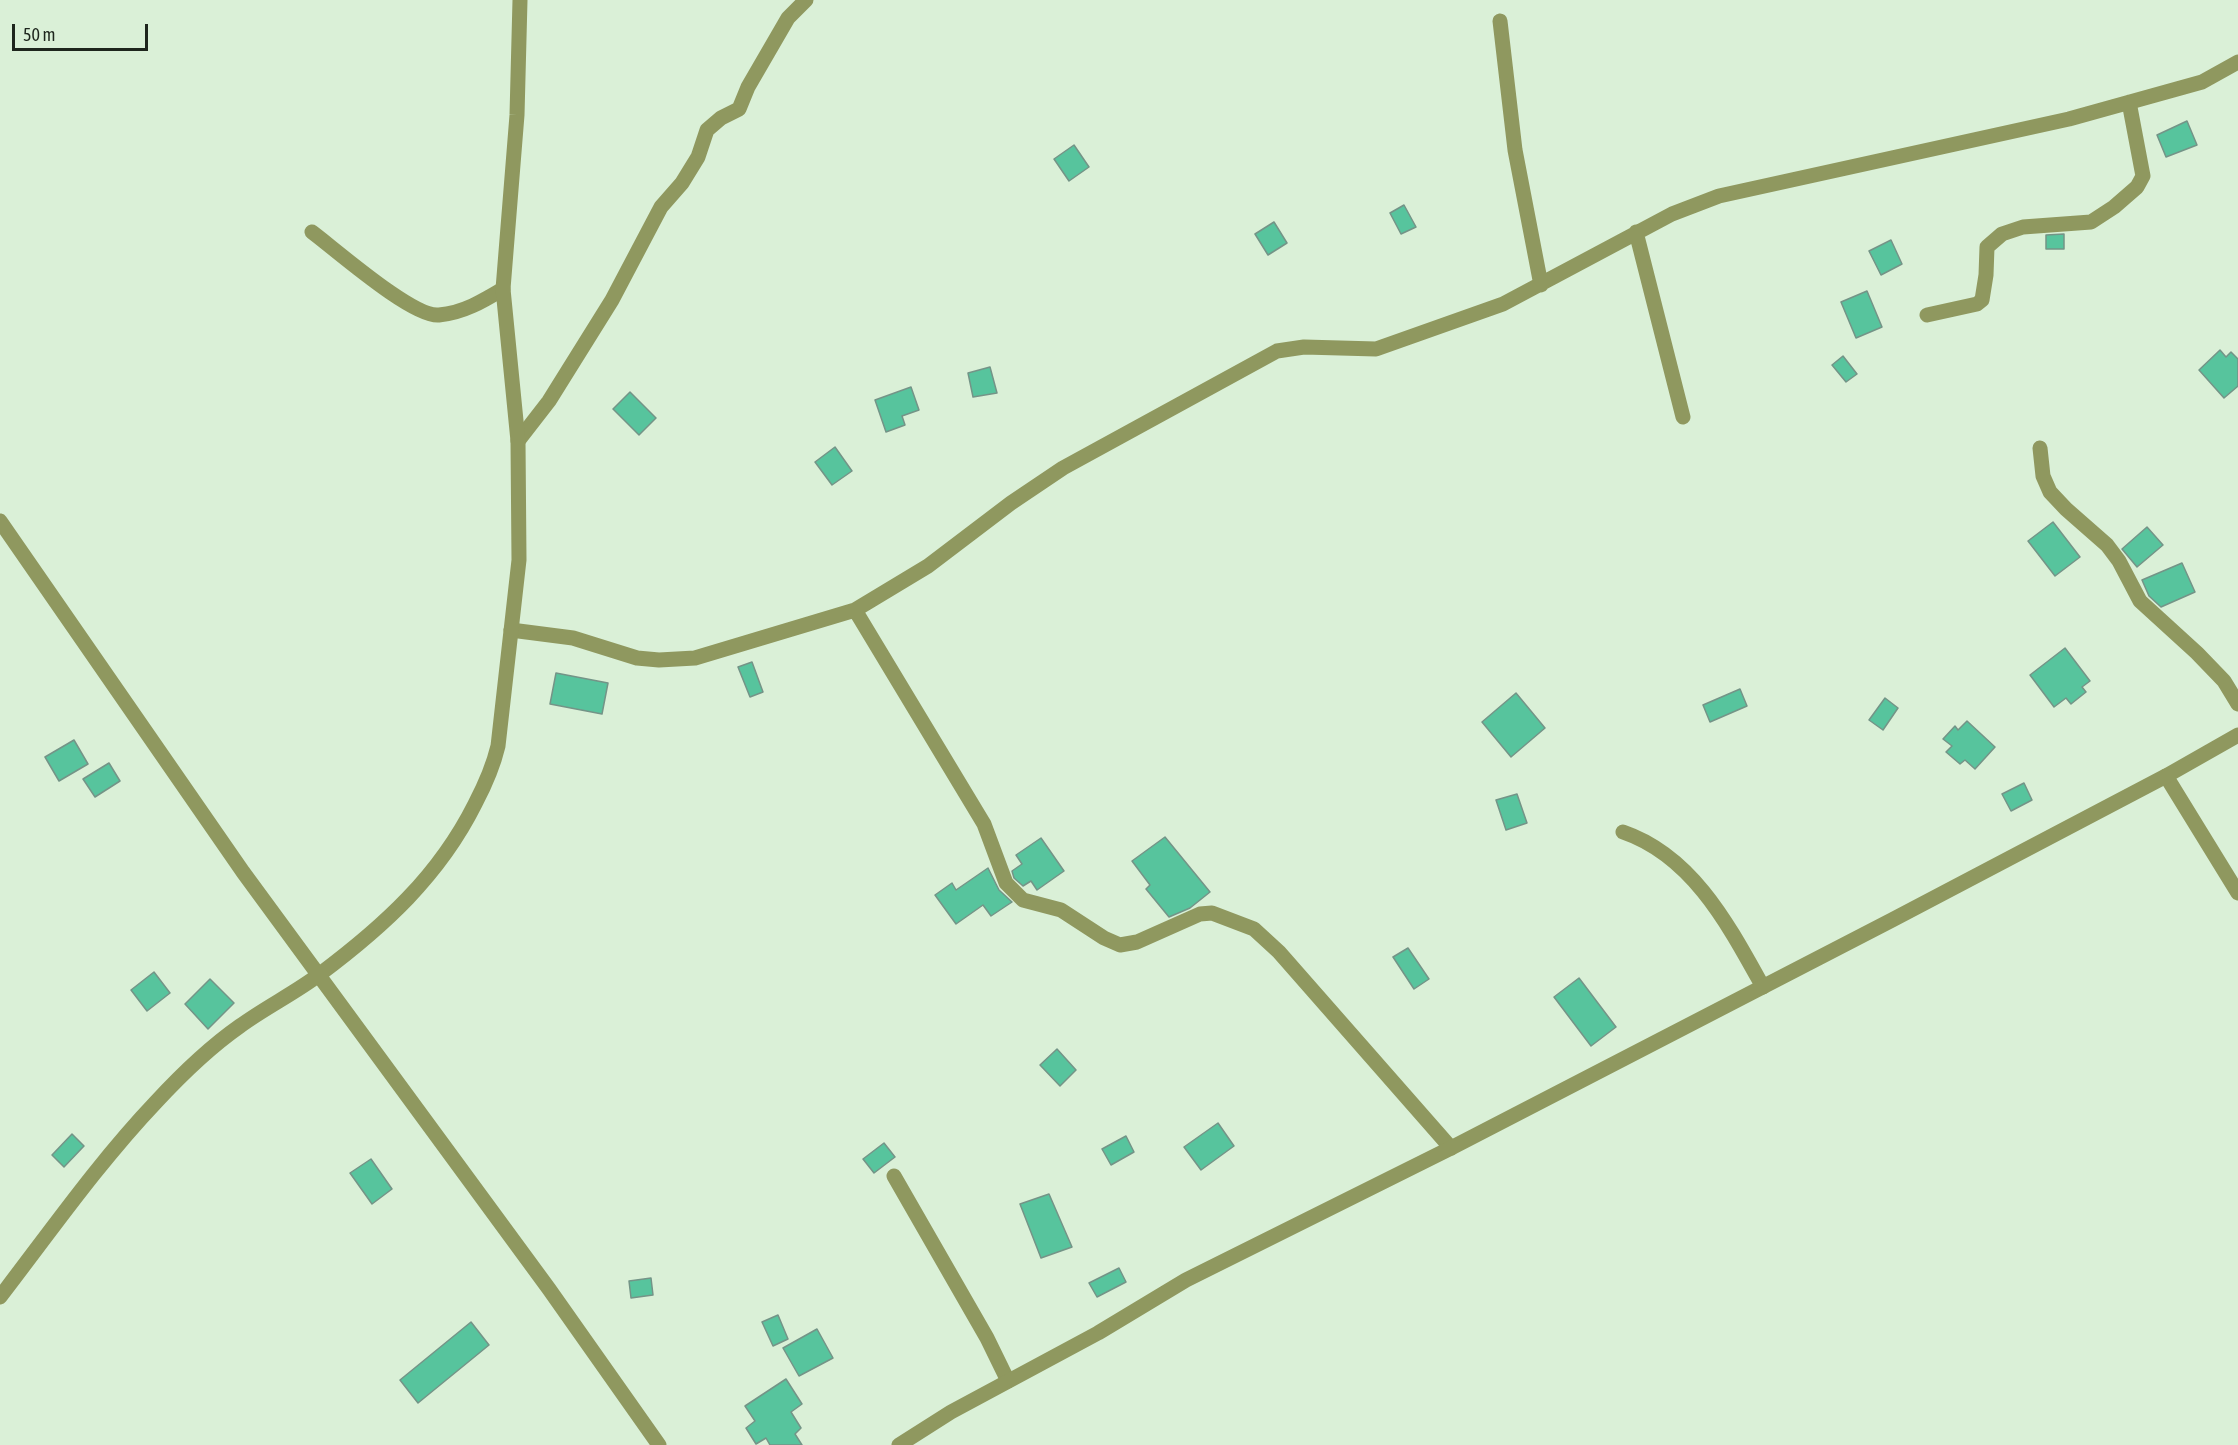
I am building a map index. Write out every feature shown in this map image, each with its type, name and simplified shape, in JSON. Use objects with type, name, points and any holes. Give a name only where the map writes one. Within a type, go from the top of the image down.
[{"type":"street","points":[[0,1297],[95,1174],[156,1101],[221,1040],[319,975],[399,909],[427,879],[460,834],[493,769],[498,746],[519,560],[518,441],[503,289],[517,115],[520,0]]},
{"type":"street","points":[[518,441],[549,401],[612,300],[662,207],[698,157],[707,130],[721,118],[739,109],[748,87],[788,18],[806,0]]},
{"type":"street","points":[[1500,21],[1515,150],[1541,285]]},
{"type":"street","points":[[511,630],[573,638],[637,658],[659,660],[695,658],[855,610],[928,566],[1063,468],[1277,351],[1304,347],[1376,349],[1503,304],[1636,232],[1672,214],[1719,196],[2069,119],[2202,82],[2238,62]]},
{"type":"street","points":[[1927,315],[1977,304],[1982,300],[1987,247],[2002,234],[2023,227],[2091,222],[2114,207],[2137,187],[2142,176],[2129,102]]},
{"type":"street","points":[[312,232],[400,299],[419,310],[436,316],[461,311],[503,289]]},
{"type":"street","points":[[1636,232],[1683,417]]},
{"type":"street","points":[[2040,447],[2043,476],[2050,492],[2107,545],[2119,561],[2140,601],[2224,681],[2238,704]]},
{"type":"street","points":[[0,521],[243,872],[549,1289],[659,1445]]},
{"type":"street","points":[[855,610],[984,824],[1006,883],[1015,894],[1023,900],[1061,910],[1096,934],[1120,945],[1137,942],[1200,914],[1212,912],[1254,929],[1279,952],[1451,1148]]},
{"type":"street","points":[[898,1445],[1008,1381],[1098,1333],[1186,1280],[1451,1148],[1763,987],[2166,776],[2238,735]]},
{"type":"street","points":[[2166,776],[2238,892]]},
{"type":"street","points":[[1623,832],[1641,838],[1683,868],[1696,882],[1731,930],[1763,987]]},
{"type":"street","points":[[894,1176],[982,1328],[1008,1381]]},
{"type":"building","points":[[2187,121],[2197,145],[2166,157],[2157,135]]},
{"type":"building","points":[[1074,145],[1089,167],[1069,181],[1054,159]]},
{"type":"building","points":[[1404,205],[1416,227],[1401,234],[1390,213]]},
{"type":"building","points":[[1274,222],[1287,243],[1268,255],[1255,234]]},
{"type":"building","points":[[2064,234],[2064,249],[2046,249],[2046,235]]},
{"type":"building","points":[[1891,240],[1902,264],[1881,275],[1869,251]]},
{"type":"building","points":[[1867,291],[1882,327],[1856,338],[1841,302]]},
{"type":"building","points":[[2220,350],[2226,357],[2231,352],[2238,359],[2238,386],[2224,398],[2199,370]]},
{"type":"building","points":[[1843,356],[1857,374],[1846,382],[1832,365]]},
{"type":"building","points":[[990,367],[997,393],[973,397],[968,373]]},
{"type":"building","points":[[911,387],[919,410],[902,416],[905,425],[886,432],[875,400]]},
{"type":"building","points":[[630,392],[656,418],[639,435],[613,409]]},
{"type":"building","points":[[835,447],[852,471],[832,485],[815,462]]},
{"type":"building","points":[[2053,522],[2080,557],[2055,576],[2028,541]]},
{"type":"building","points":[[2147,527],[2163,545],[2137,567],[2122,549]]},
{"type":"building","points":[[2182,563],[2195,592],[2161,607],[2149,596],[2142,580]]},
{"type":"building","points":[[2065,648],[2090,681],[2082,687],[2086,692],[2071,704],[2066,698],[2054,707],[2030,675]]},
{"type":"building","points":[[752,662],[763,692],[750,697],[738,667]]},
{"type":"building","points":[[556,673],[608,683],[602,714],[550,704]]},
{"type":"building","points":[[1740,689],[1747,706],[1710,722],[1703,705]]},
{"type":"building","points":[[1516,693],[1545,728],[1511,757],[1482,722]]},
{"type":"building","points":[[1885,698],[1898,708],[1883,730],[1869,720]]},
{"type":"building","points":[[1967,721],[1995,747],[1975,769],[1965,760],[1960,764],[1946,752],[1952,746],[1943,739],[1955,726],[1958,730]]},
{"type":"building","points":[[74,740],[88,764],[59,781],[45,757]]},
{"type":"building","points":[[109,763],[120,781],[95,797],[83,779]]},
{"type":"building","points":[[2024,783],[2032,800],[2011,811],[2002,794]]},
{"type":"building","points":[[1517,794],[1527,823],[1506,830],[1496,800]]},
{"type":"building","points":[[1165,837],[1210,892],[1190,908],[1169,917],[1146,889],[1150,885],[1132,861]]},
{"type":"building","points":[[1041,838],[1064,871],[1037,890],[1031,881],[1023,886],[1014,878],[1012,871],[1022,864],[1016,855]]},
{"type":"building","points":[[988,868],[999,890],[1012,902],[991,916],[983,905],[956,924],[935,895],[952,883],[956,890]]},
{"type":"building","points":[[1408,948],[1429,979],[1414,989],[1393,957]]},
{"type":"building","points":[[154,972],[170,993],[147,1011],[131,990]]},
{"type":"building","points":[[1579,978],[1616,1027],[1591,1046],[1554,997]]},
{"type":"building","points":[[210,979],[234,1003],[208,1029],[185,1004]]},
{"type":"building","points":[[1057,1049],[1076,1070],[1060,1086],[1040,1065]]},
{"type":"building","points":[[1218,1123],[1234,1146],[1201,1170],[1184,1147]]},
{"type":"building","points":[[72,1134],[84,1146],[64,1167],[52,1155]]},
{"type":"building","points":[[1126,1136],[1134,1152],[1111,1165],[1102,1149]]},
{"type":"building","points":[[884,1143],[895,1157],[874,1173],[863,1159]]},
{"type":"building","points":[[371,1159],[392,1189],[372,1204],[350,1173]]},
{"type":"building","points":[[1049,1194],[1072,1247],[1041,1258],[1020,1204]]},
{"type":"building","points":[[1119,1268],[1126,1282],[1097,1297],[1089,1283]]},
{"type":"building","points":[[651,1278],[653,1295],[631,1298],[629,1281]]},
{"type":"building","points":[[778,1315],[788,1339],[773,1346],[762,1322]]},
{"type":"building","points":[[471,1322],[489,1345],[418,1403],[400,1380]]},
{"type":"building","points":[[817,1329],[833,1358],[799,1376],[783,1348]]},
{"type":"building","points":[[786,1379],[802,1404],[791,1412],[801,1428],[795,1434],[802,1445],[770,1445],[766,1438],[756,1444],[746,1428],[755,1421],[745,1406]]}]
